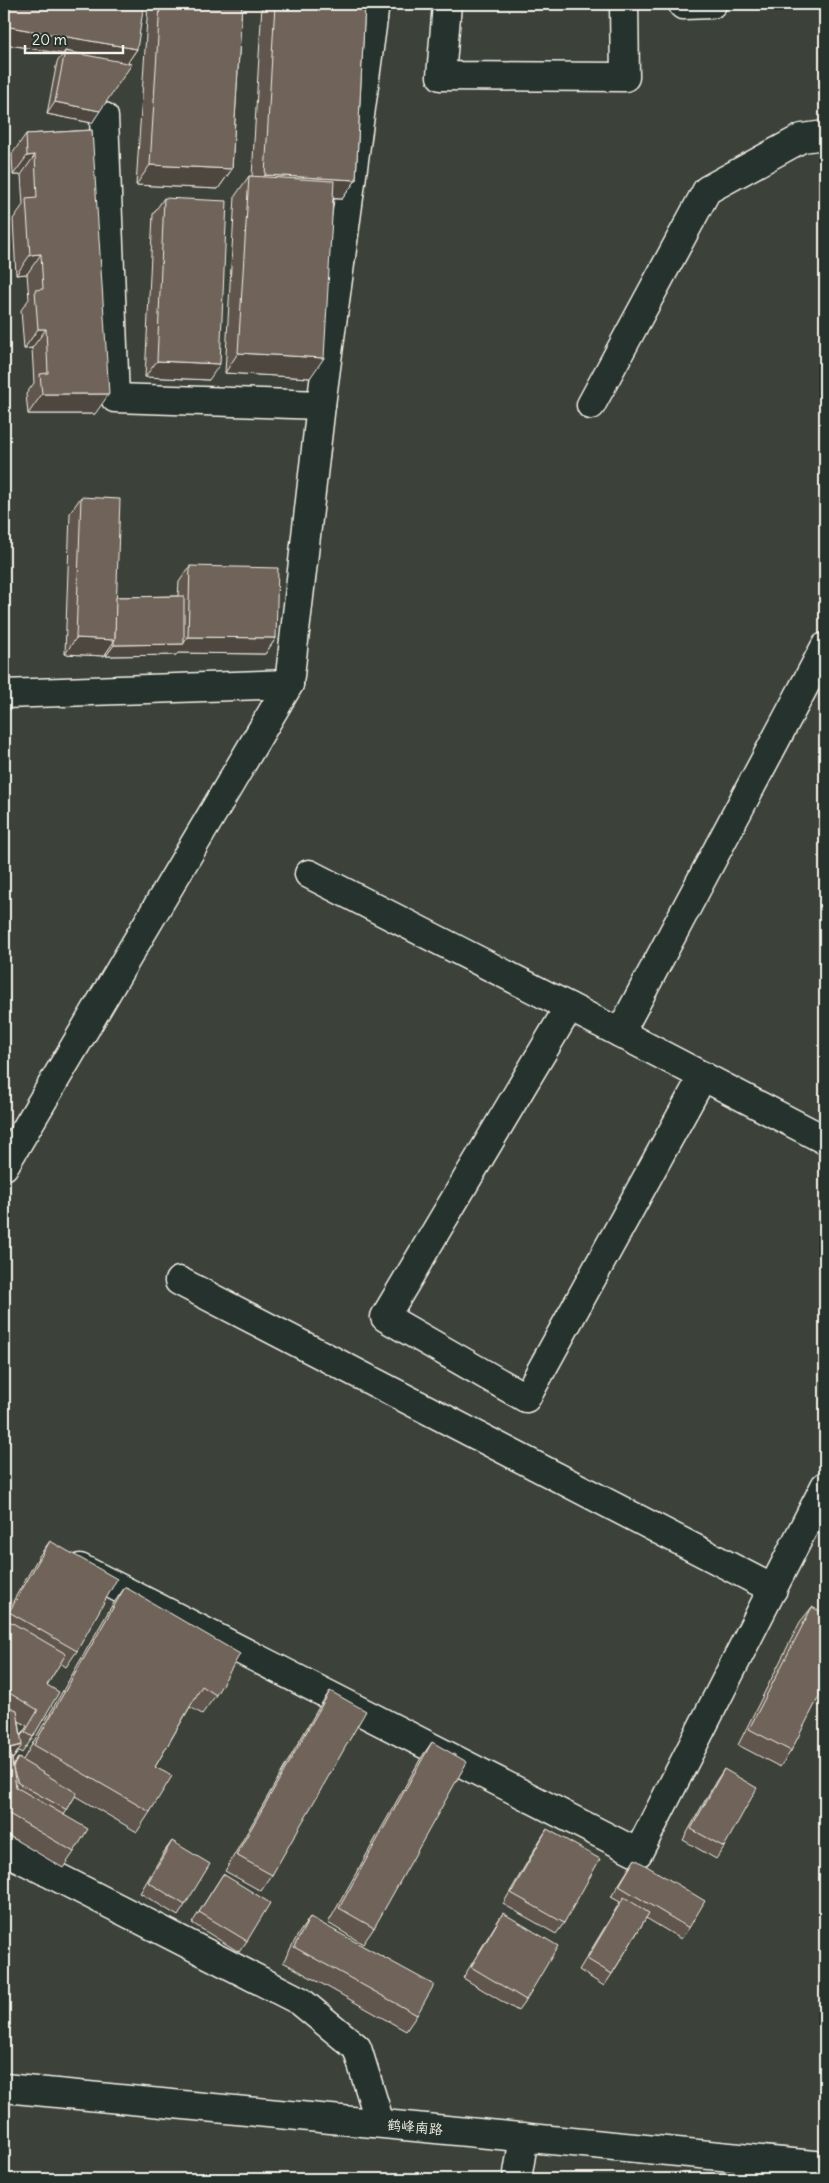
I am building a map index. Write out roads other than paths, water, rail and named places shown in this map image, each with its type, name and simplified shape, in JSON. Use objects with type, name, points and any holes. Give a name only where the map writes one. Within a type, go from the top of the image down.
[{"type":"street","points":[[4,1166],[289,684],[321,405],[375,4]]},
{"type":"street","points":[[447,4],[441,76],[626,77],[624,4]]},
{"type":"street","points":[[683,4],[712,4]]},
{"type":"street","points":[[104,117],[115,398],[321,405]]},
{"type":"street","points":[[591,405],[707,190],[802,138],[825,135]]},
{"type":"street","points":[[620,1033],[825,648]]},
{"type":"street","points":[[4,694],[289,684]]},
{"type":"street","points":[[309,874],[825,1140]]},
{"type":"street","points":[[569,1007],[386,1317],[526,1398],[703,1076]]},
{"type":"street","points":[[179,1281],[772,1589]]},
{"type":"street","points":[[66,1560],[638,1853],[825,1486]]},
{"type":"street","points":[[4,1850],[300,2000],[357,2048],[380,2123]]},
{"type":"street","name":"鹤峰南路","points":[[4,2088],[825,2166]]},
{"type":"street","points":[[517,2179],[524,2137]]}]
